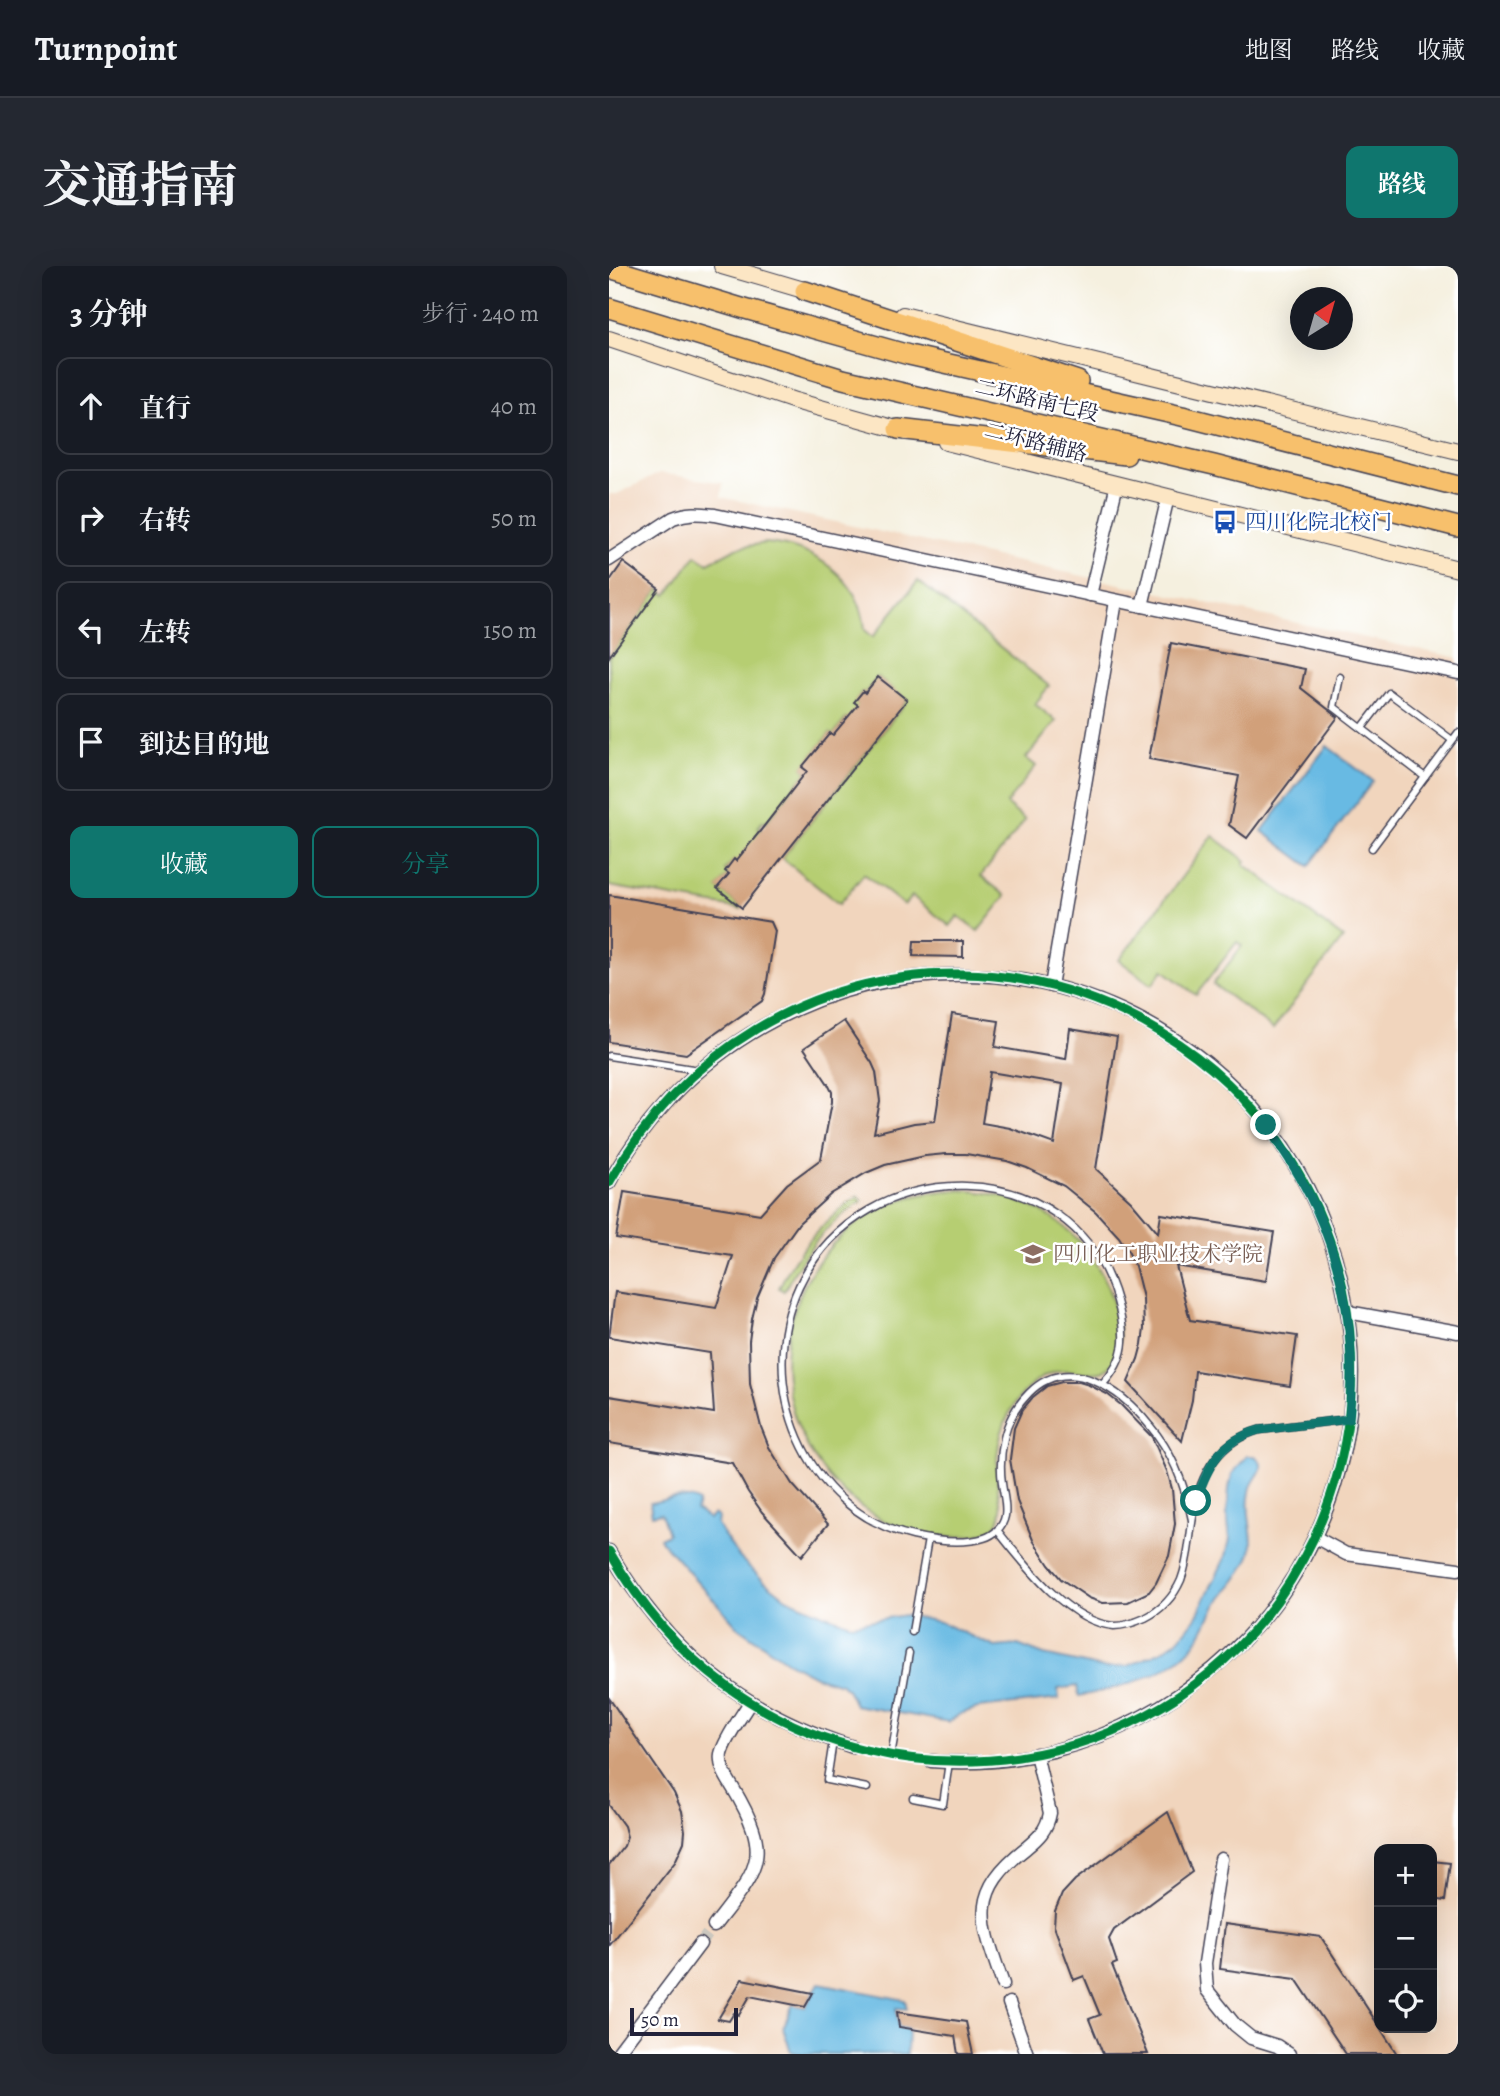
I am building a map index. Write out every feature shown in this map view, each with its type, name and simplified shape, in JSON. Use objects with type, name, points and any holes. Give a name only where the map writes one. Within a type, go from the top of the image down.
[{"type":"highway","name":"二环路南七段","points":[[609,268],[909,355],[1182,416],[1458,486]]},
{"type":"highway","points":[[805,291],[1182,416]]},
{"type":"highway","name":"二环路南七段","points":[[609,308],[843,379],[1214,465],[1458,527]]},
{"type":"highway","points":[[898,429],[1214,465]]},
{"type":"main road","points":[[722,266],[805,291],[1458,451]]},
{"type":"main road","name":"二环路辅路","points":[[609,339],[795,401],[898,429],[1458,569]]},
{"type":"street","points":[[1090,595],[1117,484]]},
{"type":"street","points":[[1142,606],[1168,497]]},
{"type":"street","points":[[609,560],[673,518],[694,512],[1458,673]]},
{"type":"street","points":[[1051,986],[1116,601]]},
{"type":"street","points":[[609,1183],[626,1153],[655,1114],[699,1070],[742,1038],[793,1010],[847,989],[914,977],[962,974],[1051,986],[1104,1003],[1157,1029],[1205,1062],[1247,1102],[1283,1148],[1313,1199],[1334,1253],[1347,1312],[1352,1367],[1349,1419],[1336,1482],[1315,1537],[1286,1587],[1231,1654],[1170,1701],[1136,1720],[1082,1742],[1036,1754],[997,1760],[931,1761]]},
{"type":"street","points":[[1347,1312],[1458,1332]]},
{"type":"street","points":[[1315,1537],[1346,1554],[1458,1569]]},
{"type":"street","points":[[609,1551],[640,1600],[678,1645],[722,1683],[750,1702],[797,1727],[853,1747]]},
{"type":"street","points":[[714,1926],[745,1884],[757,1859],[757,1845],[751,1823],[721,1764],[724,1748],[750,1702]]},
{"type":"street","points":[[1003,1984],[983,1919],[988,1892],[1000,1872],[1039,1837],[1049,1822],[1050,1813],[1036,1754]]},
{"type":"street","points":[[1221,1858],[1205,1963],[1207,1990],[1235,2025],[1251,2038],[1277,2046],[1289,2054]]},
{"type":"street","points":[[617,2054],[701,1944]]},
{"type":"street","points":[[1009,2003],[1027,2054]]},
{"type":"lane","points":[[1340,677],[1334,707],[1425,777]]},
{"type":"lane","points":[[1362,729],[1389,693],[1453,740]]},
{"type":"lane","points":[[1372,848],[1458,733]]},
{"type":"lane","points":[[609,1056],[699,1070]]},
{"type":"lane","points":[[1102,1385],[1115,1370],[1123,1349],[1123,1329],[1115,1292],[1097,1257],[1086,1242],[1046,1208],[1031,1200],[993,1188],[955,1185],[917,1190],[881,1203],[864,1213],[841,1230],[810,1266],[792,1302],[786,1322],[782,1382],[791,1422],[809,1459],[834,1491],[884,1526],[927,1539],[947,1541],[974,1540],[988,1537],[997,1531],[1005,1514],[1001,1478],[1004,1436],[1018,1406],[1034,1388],[1059,1376],[1075,1375],[1102,1385],[1131,1404],[1154,1430],[1178,1471],[1186,1491],[1192,1520]]},
{"type":"lane","points":[[997,1531],[1057,1597],[1092,1619],[1115,1626],[1126,1625],[1152,1614],[1174,1593],[1187,1563],[1192,1520],[1199,1492],[1211,1464],[1231,1441],[1245,1433],[1259,1430],[1349,1419]]},
{"type":"lane","points":[[912,1632],[927,1539]]},
{"type":"lane","points":[[892,1750],[909,1653]]},
{"type":"lane","points":[[833,1741],[827,1780],[867,1788]]},
{"type":"lane","points":[[913,1798],[943,1804],[949,1762]]},
{"type":"shaded area","name":"四川化工职业技术学院","points":[[660,473],[723,483],[721,497],[1458,658],[1458,2054],[609,2054],[609,494],[617,494]]},
{"type":"green space","points":[[766,543],[801,551],[832,568],[855,595],[862,611],[865,630],[873,637],[918,581],[1049,686],[1035,704],[1056,721],[1026,758],[1036,766],[1006,804],[1025,820],[981,876],[1006,896],[978,931],[958,916],[950,926],[912,896],[904,905],[864,874],[839,904],[782,858],[907,701],[878,677],[855,702],[865,711],[854,726],[846,719],[833,735],[830,733],[803,767],[807,771],[766,823],[763,821],[758,827],[761,830],[746,869],[734,860],[725,870],[729,874],[718,888],[741,909],[609,886],[609,657],[659,589],[667,595],[696,555],[708,563],[736,548]]},
{"type":"green space","points":[[1213,836],[1246,861],[1244,864],[1343,938],[1273,1029],[1213,984],[1242,946],[1237,942],[1196,995],[1163,970],[1152,985],[1119,960]]},
{"type":"green space","points":[[955,1190],[982,1192],[1032,1207],[1073,1235],[1103,1276],[1115,1308],[1119,1336],[1116,1356],[1105,1370],[1091,1373],[1058,1371],[1040,1378],[1019,1398],[1005,1423],[998,1449],[1000,1518],[996,1525],[983,1534],[966,1537],[916,1532],[883,1520],[863,1508],[828,1476],[803,1438],[789,1396],[787,1353],[794,1310],[813,1270],[842,1236],[881,1208],[899,1200]]},
{"type":"green space","points":[[858,1196],[862,1201],[826,1230],[799,1264],[784,1291],[779,1288],[803,1248],[834,1215]]},
{"type":"water","points":[[1327,746],[1373,781],[1309,866],[1262,831]]},
{"type":"water","points":[[1247,1456],[1255,1456],[1261,1463],[1249,1498],[1252,1539],[1249,1559],[1188,1651],[1161,1671],[1128,1684],[1079,1696],[1077,1686],[1058,1689],[1059,1699],[978,1708],[960,1714],[949,1722],[855,1705],[847,1689],[841,1684],[815,1676],[788,1662],[739,1628],[662,1542],[660,1538],[668,1534],[661,1513],[652,1515],[650,1503],[681,1498],[698,1502],[696,1510],[709,1519],[714,1514],[718,1517],[717,1525],[739,1557],[763,1580],[786,1598],[823,1614],[851,1624],[905,1615],[940,1622],[995,1647],[1018,1645],[1044,1655],[1103,1668],[1128,1666],[1162,1651],[1179,1639],[1195,1619],[1226,1556],[1230,1539],[1227,1514],[1229,1488],[1232,1474]]},
{"type":"water","points":[[819,1983],[905,2000],[907,2009],[896,2008],[899,2027],[908,2028],[907,2054],[791,2052],[783,2028],[793,2004],[805,2007]]},
{"type":"building","points":[[623,562],[659,589],[609,657],[609,582]]},
{"type":"building","points":[[1171,643],[1305,669],[1301,688],[1338,717],[1247,838],[1229,825],[1239,776],[1149,759]]},
{"type":"building","points":[[878,677],[907,700],[742,908],[717,888],[729,874],[725,871],[734,859],[736,861],[807,771],[802,767],[830,733],[833,735],[858,705],[854,702]]},
{"type":"building","points":[[609,895],[771,922],[775,931],[762,1001],[686,1054],[609,1042]]},
{"type":"building","points":[[914,941],[963,941],[963,957],[913,956]]},
{"type":"building","points":[[952,1014],[999,1021],[995,1047],[1066,1059],[1070,1029],[1117,1037],[1096,1169],[1131,1201],[1158,1233],[1161,1214],[1274,1232],[1266,1281],[1176,1266],[1190,1320],[1297,1336],[1290,1386],[1195,1371],[1192,1400],[1182,1441],[1128,1382],[1142,1344],[1143,1298],[1135,1266],[1119,1237],[1096,1212],[1064,1186],[1027,1168],[1007,1161],[966,1154],[946,1154],[885,1165],[831,1194],[799,1223],[774,1258],[757,1298],[749,1341],[750,1384],[761,1427],[769,1447],[792,1484],[828,1524],[802,1556],[762,1512],[732,1463],[609,1443],[609,1396],[714,1413],[710,1353],[609,1337],[615,1292],[716,1308],[733,1256],[616,1238],[624,1192],[760,1214],[787,1184],[821,1159],[832,1092],[804,1048],[844,1021],[876,1072],[880,1101],[874,1133],[935,1121]],"holes":[[[990,1072],[1063,1084],[1054,1144],[1010,1128],[982,1123]]]},
{"type":"building","points":[[1062,1382],[1089,1385],[1121,1405],[1152,1437],[1167,1471],[1172,1489],[1175,1524],[1169,1556],[1149,1592],[1128,1602],[1103,1603],[1089,1598],[1061,1579],[1033,1540],[1017,1501],[1010,1459],[1014,1428],[1022,1410],[1033,1397],[1047,1386]]},
{"type":"building","points":[[609,1698],[674,1793],[682,1811],[685,1831],[684,1842],[675,1862],[609,1946],[609,1865],[624,1846],[627,1837],[624,1826],[609,1805]]},
{"type":"building","points":[[1168,1812],[1192,1872],[1114,1930],[1109,1939],[1117,1963],[1112,1965],[1148,2054],[1103,2054],[1089,2019],[1100,2015],[1084,1976],[1074,1980],[1054,1926],[1055,1911],[1062,1894],[1075,1880]]},
{"type":"building","points":[[1437,1862],[1450,1863],[1445,1901],[1437,1900]]},
{"type":"building","points":[[1225,1924],[1321,1937],[1374,2019],[1374,2033],[1383,2033],[1397,2054],[1346,2054],[1296,1979],[1220,1969]]},
{"type":"building","points":[[742,1979],[813,1993],[805,2007],[750,1996],[739,2015],[734,2013],[729,2021],[718,2019]]},
{"type":"building","points":[[897,2012],[966,2022],[973,2054],[958,2054],[955,2036],[899,2027]]},
{"type":"tunnel","points":[[853,1747],[931,1761]]},
{"type":"tunnel","points":[[700,1944],[714,1926]]},
{"type":"cycle path","points":[[609,1183],[639,1137],[673,1095],[713,1059],[756,1029],[803,1005],[854,988],[907,977],[962,974],[1004,977],[1045,985],[1085,996],[1124,1012],[1161,1032],[1196,1056],[1228,1083],[1257,1114],[1295,1167],[1324,1226],[1343,1289],[1351,1354],[1348,1420],[1335,1484],[1311,1544],[1277,1601],[1224,1661],[1161,1707],[1092,1739],[1019,1757],[943,1761],[867,1750],[794,1725],[725,1685],[690,1656],[646,1607],[609,1551]]},
{"type":"place","name":"四川化院北校门","points":[[1225,522]]},
{"type":"place","name":"四川化工职业技术学院","points":[[1033,1254]]},
{"type":"route","points":[[1196,1501],[1211,1464],[1222,1449],[1245,1433],[1349,1419],[1351,1338],[1342,1281],[1325,1225],[1313,1199],[1299,1173],[1266,1125]]}]
